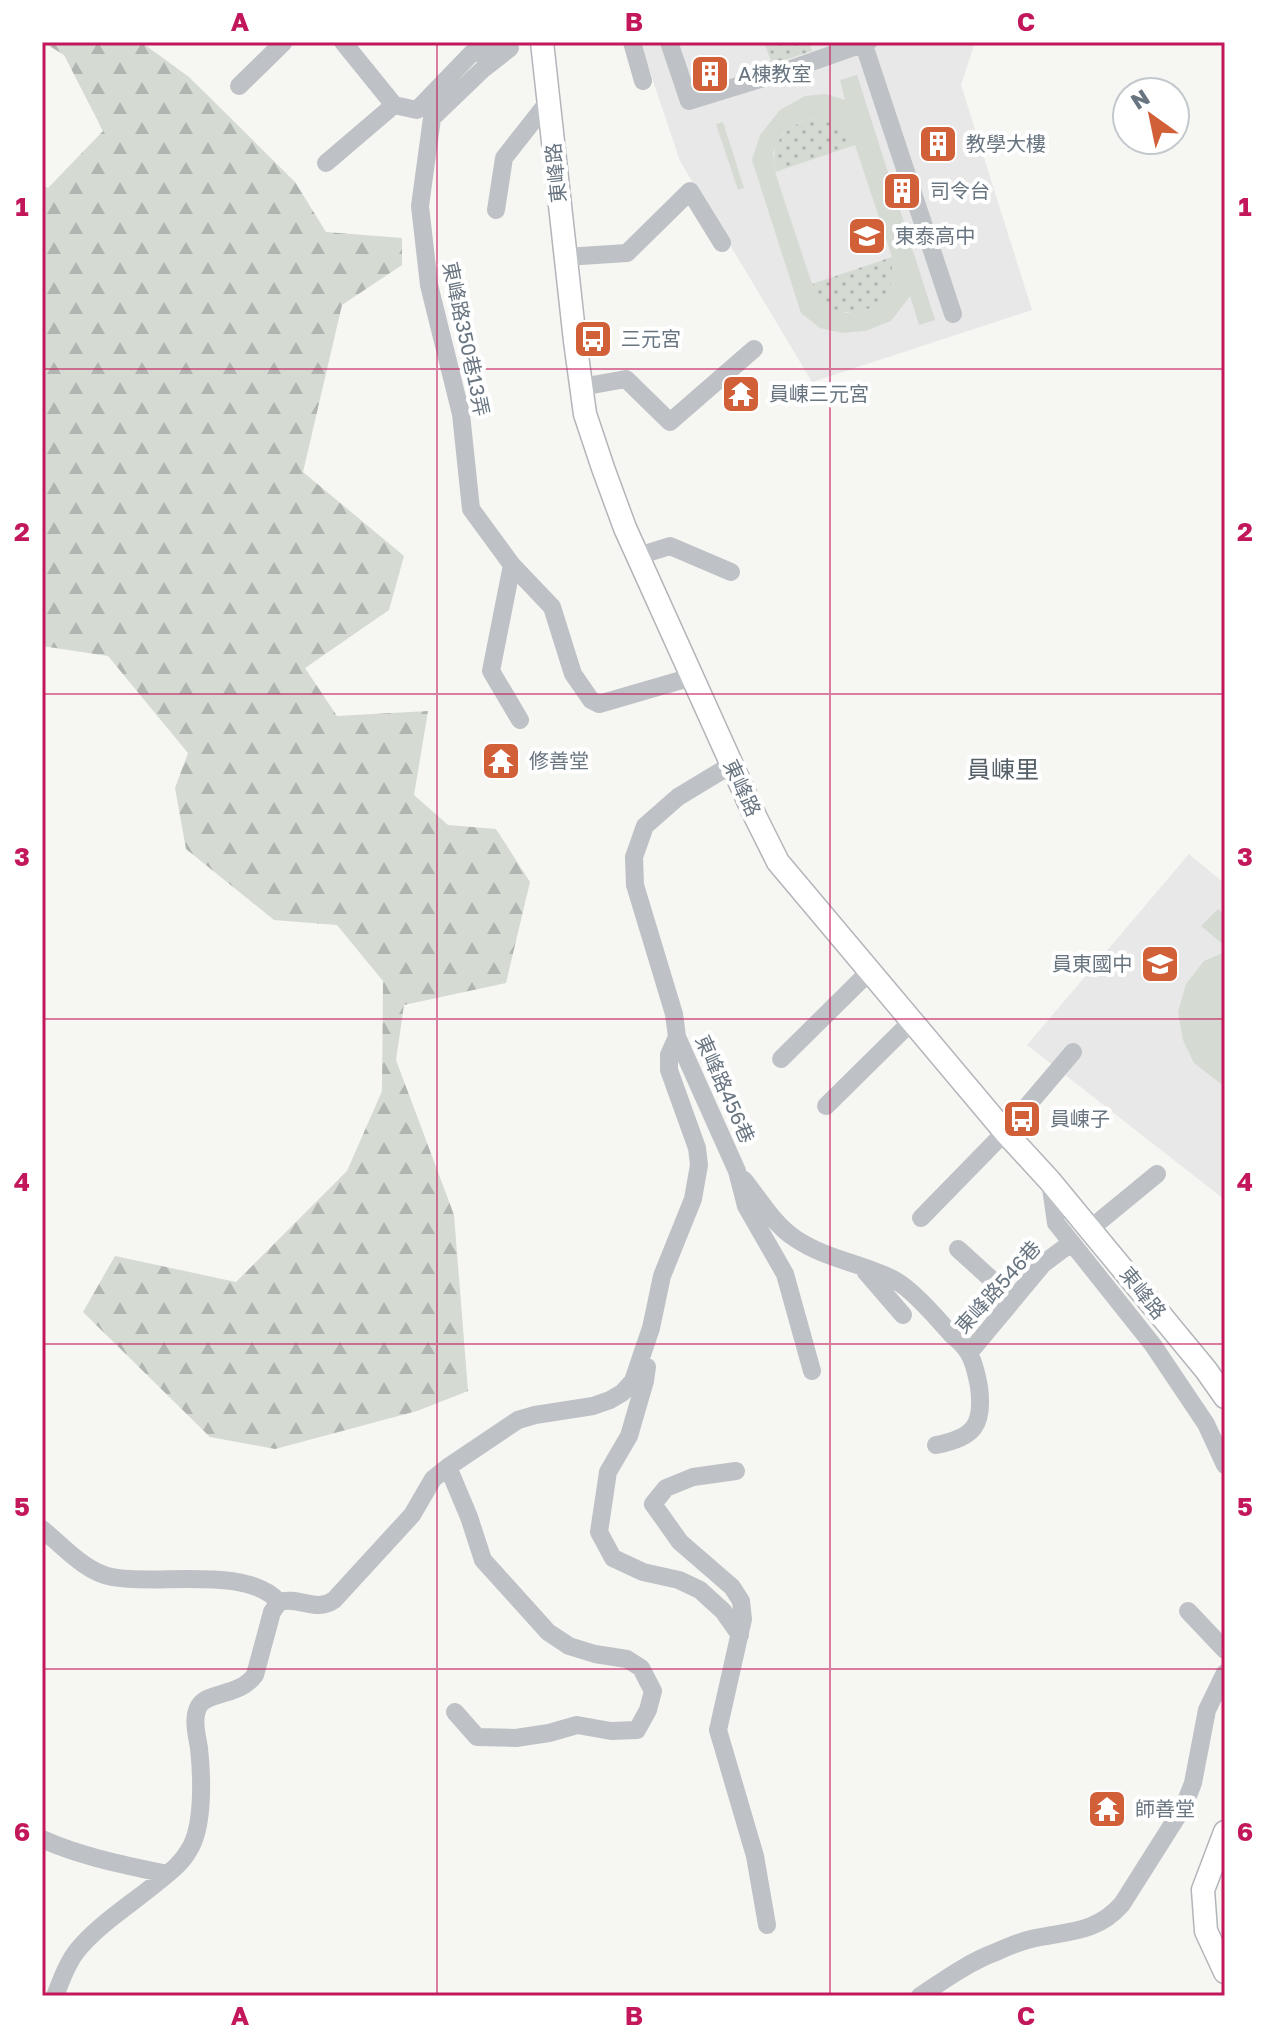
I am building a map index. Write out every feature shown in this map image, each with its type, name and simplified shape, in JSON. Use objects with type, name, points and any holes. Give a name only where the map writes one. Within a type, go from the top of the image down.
[{"type":"main road","name":"東峰路","points":[[542,42],[585,414],[638,556],[778,862],[1005,1132],[1050,1181],[1225,1397]]},
{"type":"main road","points":[[1224,1971],[1206,1931],[1203,1890],[1225,1832]]},
{"type":"street","points":[[239,86],[284,42]]},
{"type":"street","points":[[343,42],[394,105],[417,110],[467,48],[511,45]]},
{"type":"street","points":[[632,42],[643,81]]},
{"type":"street","points":[[669,42],[689,101],[865,43],[953,314]]},
{"type":"street","name":"東峰路350巷13弄","points":[[511,45],[432,118],[420,206],[429,285],[461,414],[471,509],[512,565],[552,607],[573,674],[591,700],[599,704],[692,677]]},
{"type":"street","points":[[496,210],[504,158],[548,102]]},
{"type":"street","points":[[326,163],[394,105]]},
{"type":"street","points":[[565,257],[627,253],[690,191],[722,243]]},
{"type":"street","points":[[581,387],[626,379],[670,422],[754,349]]},
{"type":"street","points":[[638,556],[670,546],[731,572]]},
{"type":"street","points":[[512,565],[491,671],[520,720]]},
{"type":"street","name":"東峰路456巷","points":[[731,765],[678,797],[645,826],[634,857],[635,885],[674,1014],[677,1037],[737,1171],[746,1206],[785,1274],[812,1371]]},
{"type":"street","points":[[781,1059],[870,971]]},
{"type":"street","points":[[826,1106],[912,1021]]},
{"type":"street","points":[[677,1037],[669,1055],[669,1070],[697,1148],[699,1165],[693,1199],[662,1276],[651,1328],[645,1381],[629,1436],[608,1472],[599,1532],[613,1558],[643,1572],[679,1580],[700,1590],[723,1611],[740,1635]]},
{"type":"street","points":[[921,1218],[1005,1132],[1073,1052]]},
{"type":"street","name":"東峰路546巷","points":[[737,1171],[787,1233],[827,1256],[896,1281],[929,1310],[969,1353],[1043,1264],[1071,1243]]},
{"type":"street","points":[[1090,1229],[1157,1174]]},
{"type":"street","points":[[1050,1181],[1056,1223],[1153,1345],[1206,1424],[1225,1465]]},
{"type":"street","points":[[958,1249],[1013,1299]]},
{"type":"street","points":[[860,1266],[903,1315]]},
{"type":"street","points":[[55,1996],[67,1965],[77,1951],[176,1867],[190,1850],[196,1834],[202,1785],[195,1727],[199,1706],[205,1700],[250,1683],[255,1675],[272,1612],[279,1602],[288,1599],[326,1606],[334,1600],[412,1515],[433,1479],[518,1420],[593,1406],[622,1393],[633,1381],[651,1328]]},
{"type":"street","points":[[936,1445],[953,1442],[978,1423],[981,1406],[969,1353]]},
{"type":"street","points":[[448,1467],[483,1560],[548,1632],[569,1646],[627,1659],[641,1668],[653,1691],[648,1710],[637,1730],[611,1731],[577,1725],[516,1738],[477,1737],[455,1712]]},
{"type":"street","points":[[736,1471],[693,1477],[666,1488],[653,1504],[680,1542],[732,1587],[741,1601],[743,1619],[718,1730],[755,1856],[767,1925]]},
{"type":"street","points":[[42,1529],[89,1568],[101,1574],[136,1579],[242,1582],[260,1587],[279,1602]]},
{"type":"street","points":[[1188,1611],[1225,1650]]},
{"type":"street","points":[[920,1996],[992,1953],[1029,1940],[1095,1926],[1112,1915],[1184,1806],[1193,1783],[1207,1710],[1225,1673]]},
{"type":"street","points":[[42,1839],[95,1858],[167,1874]]},
{"type":"shaded area","name":"東泰高中","points":[[640,42],[975,42],[961,85],[1032,310],[812,382],[680,161]]},
{"type":"shaded area","name":"員東國中","points":[[1189,854],[1225,884],[1225,1200],[1027,1045]]},
{"type":"green space","points":[[43,42],[141,42],[189,77],[295,182],[326,232],[402,238],[402,265],[342,305],[303,472],[404,556],[389,610],[305,668],[337,716],[428,711],[414,795],[448,825],[496,829],[530,882],[506,983],[404,1005],[396,1060],[454,1215],[468,1391],[417,1411],[275,1449],[210,1437],[83,1312],[115,1256],[236,1282],[347,1171],[382,1091],[383,981],[337,925],[274,920],[186,849],[175,788],[188,753],[108,656],[42,646],[42,185],[48,188],[103,131],[64,55]]},
{"type":"green space","points":[[764,42],[809,42],[812,51],[772,64]]},
{"type":"green space","points":[[857,75],[935,320],[919,325],[910,296],[891,321],[865,331],[842,333],[820,328],[801,313],[752,160],[760,135],[780,110],[805,96],[826,94],[845,100],[840,80]],"holes":[[[805,119],[835,123],[855,145],[892,257],[892,280],[885,299],[869,309],[846,313],[825,306],[812,284],[775,172],[773,152],[783,133]]]},
{"type":"green space","points":[[806,119],[841,126],[855,145],[775,172],[775,152],[779,139]]},
{"type":"green space","points":[[723,122],[744,188],[738,190],[716,124]]},
{"type":"green space","points":[[892,257],[889,291],[884,300],[872,308],[855,312],[831,309],[823,304],[812,284]]},
{"type":"green space","points":[[1218,909],[1225,915],[1225,946],[1201,926]]},
{"type":"green space","points":[[1225,952],[1225,1087],[1194,1063],[1183,1040],[1178,1012],[1186,984],[1204,961]]},
{"type":"place","name":"A棟教室","points":[[710,74]]},
{"type":"place","name":"教學大樓","points":[[938,144]]},
{"type":"place","name":"司令台","points":[[902,191]]},
{"type":"place","name":"東泰高中","points":[[867,236]]},
{"type":"place","name":"三元宮","points":[[593,339]]},
{"type":"place","name":"員崠三元宮","points":[[741,394]]},
{"type":"place","name":"修善堂","points":[[501,761]]},
{"type":"place","name":"員東國中","points":[[1160,964]]},
{"type":"place","name":"員崠子","points":[[1022,1119]]},
{"type":"place","name":"師善堂","points":[[1107,1809]]},
{"type":"district","name":"員崠里","points":[[1003,770]]}]
